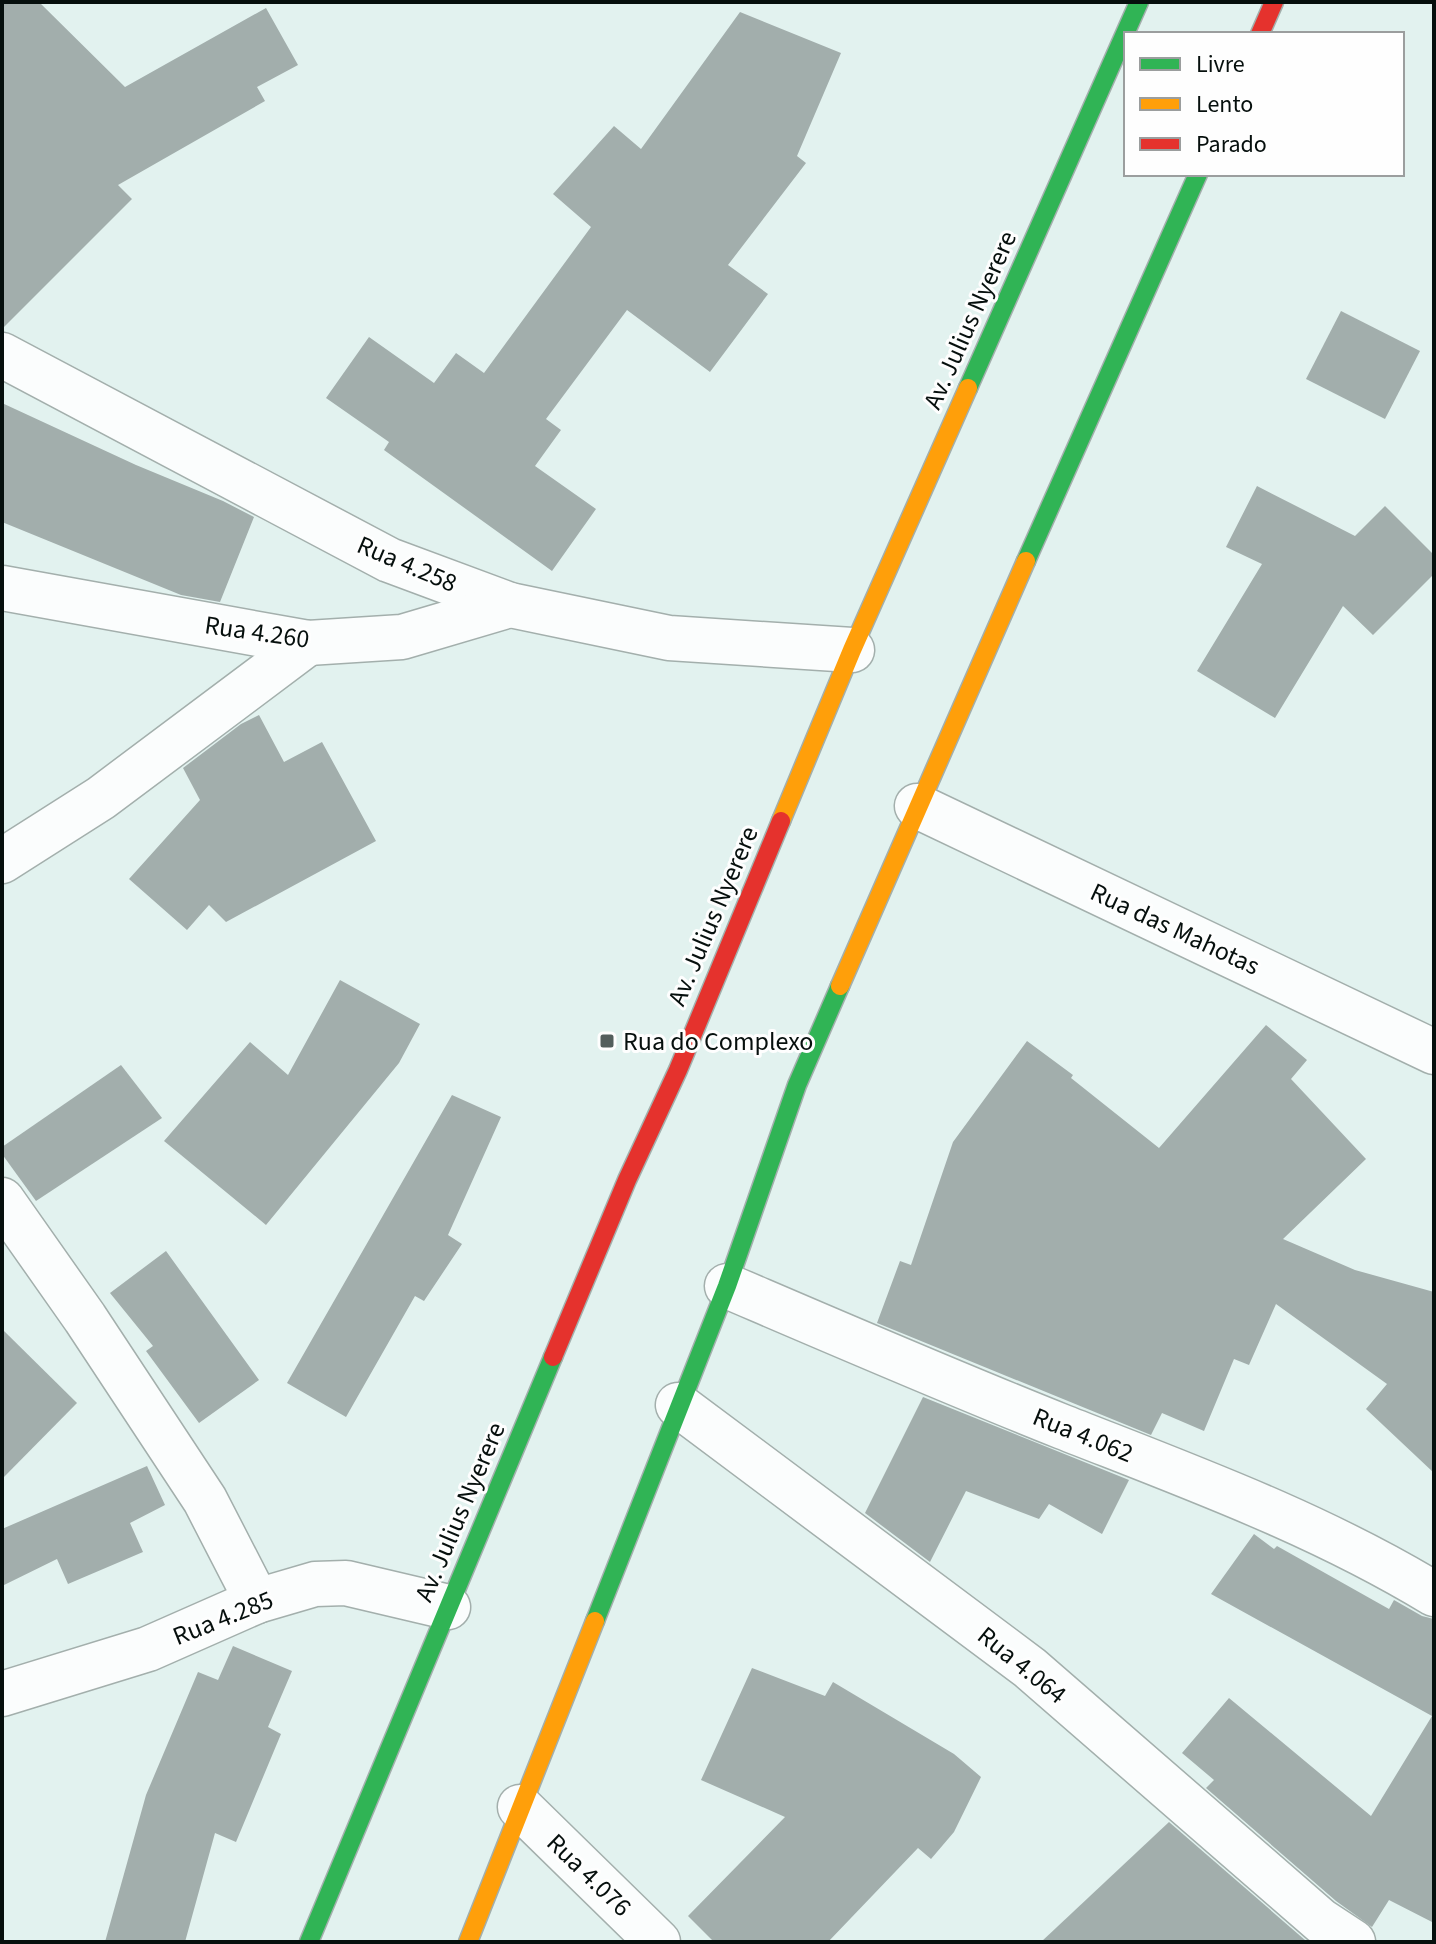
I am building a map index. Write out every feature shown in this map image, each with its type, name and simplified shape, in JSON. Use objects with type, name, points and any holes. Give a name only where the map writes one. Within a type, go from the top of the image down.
[{"type":"main road","name":"Av. Julius Nyerere","points":[[1126,32],[1139,2]]},
{"type":"main road","points":[[1261,32],[1274,2]]},
{"type":"main road","name":"Av. Julius Nyerere","points":[[309,1942],[852,650],[1124,36]]},
{"type":"main road","points":[[468,1942],[727,1286],[797,1085],[917,806],[1197,176]]},
{"type":"street","name":"Rua 4.258","points":[[2,355],[389,560],[510,605],[669,638],[852,650]]},
{"type":"street","name":"Rua 4.260","points":[[2,588],[308,643],[402,637],[510,605]]},
{"type":"street","points":[[2,861],[101,798],[308,643]]},
{"type":"street","name":"Rua das Mahotas","points":[[917,806],[1434,1052]]},
{"type":"street","points":[[2,1200],[85,1318],[205,1500],[257,1601]]},
{"type":"street","name":"Rua 4.062","points":[[727,1286],[961,1386],[1289,1517],[1434,1594]]},
{"type":"street","name":"Rua 4.064","points":[[678,1405],[1030,1668],[1321,1921],[1353,1942]]},
{"type":"street","name":"Rua 4.285","points":[[2,1694],[148,1649],[257,1601],[315,1584],[346,1583],[448,1607]]},
{"type":"street","name":"Rua 4.076","points":[[520,1807],[658,1942]]},
{"type":"building","points":[[2,2],[39,2],[125,87],[266,8],[298,65],[257,87],[265,101],[118,185],[132,199],[2,329]]},
{"type":"building","points":[[740,12],[841,53],[797,156],[806,163],[728,265],[768,294],[710,372],[627,310],[546,419],[561,430],[535,466],[596,509],[552,571],[384,450],[389,442],[326,398],[369,337],[434,383],[456,353],[484,373],[591,227],[553,194],[614,126],[641,149]]},
{"type":"building","points":[[1341,311],[1420,351],[1385,419],[1306,379]]},
{"type":"building","points":[[2,403],[254,517],[220,602],[181,595],[2,522]]},
{"type":"building","points":[[1257,486],[1355,536],[1385,506],[1434,555],[1434,574],[1373,635],[1343,606],[1275,718],[1197,671],[1262,564],[1226,547]]},
{"type":"building","points":[[259,715],[284,762],[322,742],[376,841],[226,922],[209,905],[187,930],[129,879],[200,800],[183,768],[241,724]]},
{"type":"building","points":[[340,980],[420,1024],[399,1063],[266,1225],[164,1141],[250,1042],[288,1075]]},
{"type":"building","points":[[1266,1025],[1307,1060],[1291,1079],[1366,1159],[1283,1239],[1355,1270],[1434,1292],[1434,1473],[1366,1409],[1387,1384],[1276,1304],[1249,1365],[1234,1359],[1204,1431],[1162,1413],[1151,1435],[877,1323],[900,1261],[911,1265],[953,1142],[1027,1041],[1073,1075],[1071,1078],[1159,1148]]},
{"type":"building","points":[[121,1065],[162,1118],[36,1201],[2,1154],[2,1147]]},
{"type":"building","points":[[452,1095],[501,1117],[448,1235],[462,1244],[424,1301],[415,1296],[346,1417],[287,1383]]},
{"type":"building","points":[[166,1251],[259,1380],[199,1423],[146,1351],[153,1346],[110,1293]]},
{"type":"building","points":[[2,1329],[77,1403],[2,1479]]},
{"type":"building","points":[[923,1397],[1129,1480],[1102,1534],[1049,1504],[1039,1519],[966,1491],[930,1562],[865,1513]]},
{"type":"building","points":[[147,1466],[165,1505],[130,1523],[143,1552],[68,1584],[57,1559],[2,1586],[2,1529]]},
{"type":"building","points":[[1254,1534],[1274,1549],[1277,1546],[1389,1609],[1394,1600],[1422,1616],[1434,1619],[1434,1923],[1389,1900],[1372,1927],[1336,1901],[1206,1788],[1214,1780],[1182,1753],[1229,1698],[1371,1816],[1432,1716],[1211,1594]]},
{"type":"building","points":[[233,1646],[292,1671],[268,1727],[281,1734],[236,1842],[215,1833],[185,1942],[105,1942],[146,1795],[198,1672],[218,1680]]},
{"type":"building","points":[[752,1668],[825,1696],[833,1682],[954,1754],[981,1777],[954,1832],[931,1859],[918,1848],[828,1942],[714,1942],[688,1916],[785,1817],[701,1780]]},
{"type":"building","points":[[1169,1822],[1305,1940],[1307,1942],[1041,1942]]},
{"type":"traffic: fast","points":[[1126,32],[1139,2]]},
{"type":"traffic: fast","points":[[968,388],[1124,36]]},
{"type":"traffic: fast","points":[[1026,561],[1197,176]]},
{"type":"traffic: fast","points":[[595,1621],[727,1286],[797,1085],[840,986]]},
{"type":"traffic: fast","points":[[309,1942],[553,1357]]},
{"type":"traffic: slow","points":[[781,821],[852,650],[968,388]]},
{"type":"traffic: slow","points":[[840,986],[1026,561]]},
{"type":"traffic: slow","points":[[468,1942],[595,1621]]},
{"type":"traffic: jam","points":[[1261,32],[1274,2]]},
{"type":"traffic: jam","points":[[553,1357],[627,1180],[678,1070],[781,821]]},
{"type":"place","name":"Rua do Complexo","points":[[607,1041]]}]
